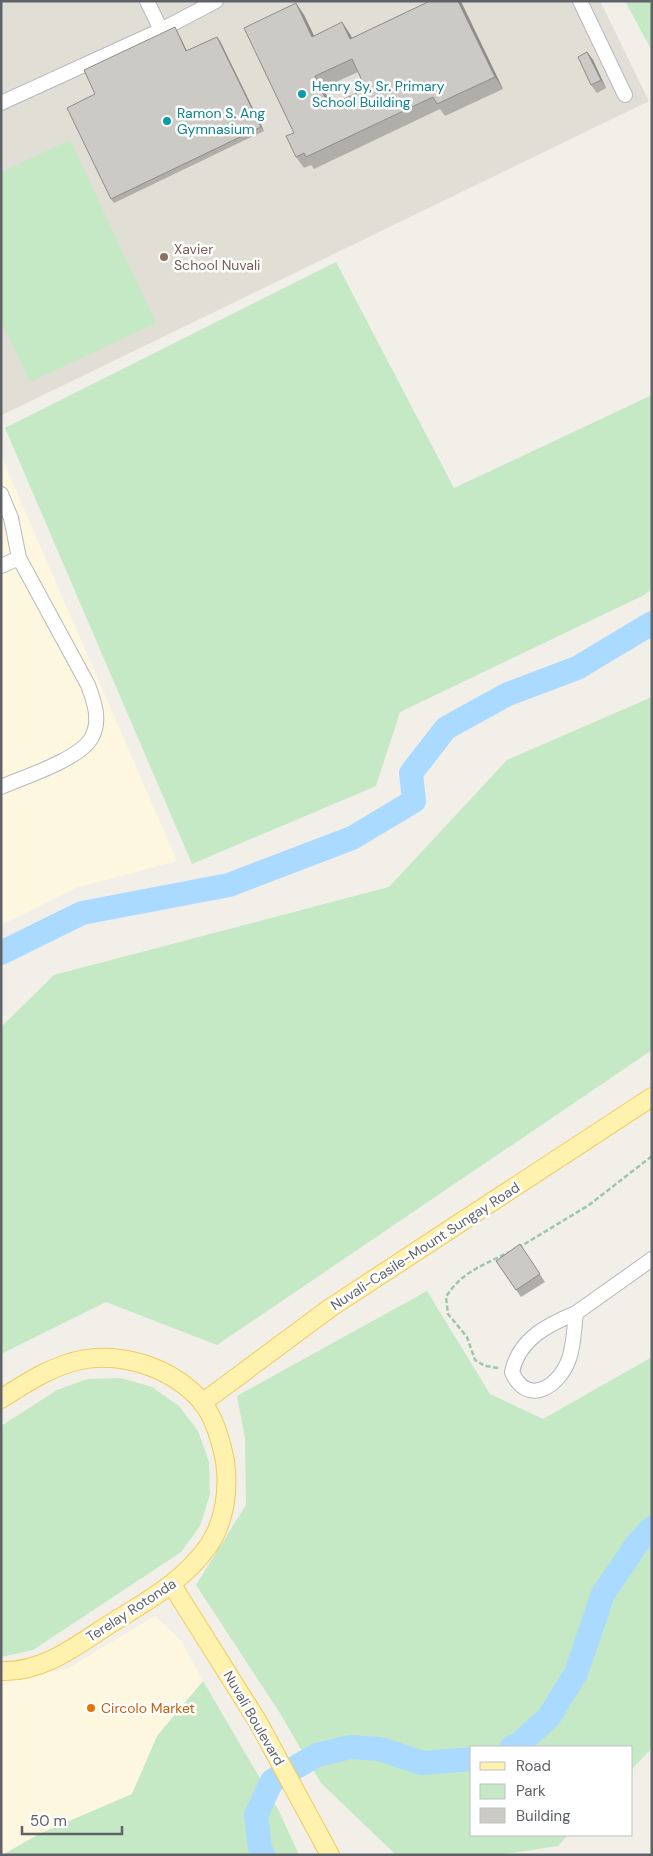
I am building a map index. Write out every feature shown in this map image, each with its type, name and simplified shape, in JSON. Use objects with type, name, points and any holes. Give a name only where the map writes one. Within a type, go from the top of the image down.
[{"type":"main road","name":"Nuvali-Casile-Mount Sungay Road","points":[[202,1403],[285,1340],[372,1280],[652,1097]]},
{"type":"main road","name":"Terelay Rotonda","points":[[1,1398],[52,1369],[87,1359],[130,1360],[158,1369],[179,1381],[202,1403],[214,1422],[222,1446],[226,1472],[227,1500],[211,1543],[196,1563],[172,1585],[48,1663],[1,1671]]},
{"type":"main road","name":"Nuvali Boulevard","points":[[172,1585],[258,1722],[330,1855]]},
{"type":"street","points":[[147,1],[161,30]]},
{"type":"street","points":[[580,1],[625,95]]},
{"type":"street","points":[[1,103],[161,30],[216,2]]},
{"type":"street","points":[[1,494],[11,518],[19,558],[88,685],[96,706],[96,725],[93,737],[86,747],[65,759],[1,787]]},
{"type":"street","points":[[1,566],[19,558]]},
{"type":"street","points":[[576,1313],[569,1359],[563,1371],[542,1390],[530,1392],[520,1388],[512,1372],[514,1364],[524,1346],[542,1329],[576,1313],[652,1259]]},
{"type":"path","points":[[498,1368],[485,1366],[475,1360],[467,1337],[448,1314],[446,1297],[451,1289],[476,1267],[532,1241],[589,1205],[652,1156]]},
{"type":"shaded area","name":"Xavier School Nuvali","points":[[1,1],[600,1],[649,101],[2,415]]},
{"type":"shaded area","points":[[1,456],[177,861],[78,887],[1,925]]},
{"type":"shaded area","name":"Circolo Market","points":[[155,1616],[182,1642],[203,1681],[157,1736],[132,1794],[39,1834],[1,1855],[1,1680],[67,1669]]},
{"type":"green space","points":[[625,1],[652,1],[652,51]]},
{"type":"green space","points":[[70,140],[156,323],[30,382],[1,322],[1,172]]},
{"type":"green space","points":[[336,262],[454,488],[652,395],[652,589],[642,596],[400,712],[376,786],[192,864],[5,428]]},
{"type":"green space","points":[[652,697],[652,1050],[217,1345],[106,1302],[1,1354],[1,1027],[54,975],[389,887],[507,760]]},
{"type":"green space","points":[[427,1291],[490,1394],[543,1419],[652,1357],[652,1748],[633,1768],[633,1746],[470,1746],[470,1836],[567,1836],[558,1846],[497,1855],[396,1855],[321,1783],[278,1710],[196,1585],[246,1505],[245,1438],[237,1396]]},
{"type":"green space","points":[[121,1378],[152,1387],[179,1406],[198,1431],[209,1462],[210,1494],[200,1526],[181,1552],[33,1650],[1,1657],[1,1426],[57,1390],[88,1379]]},
{"type":"green space","points":[[203,1681],[278,1809],[299,1855],[3,1855],[39,1834],[132,1794],[157,1736]]},
{"type":"building","points":[[430,1],[458,1],[495,77],[437,104],[433,97],[306,157],[304,153],[296,157],[286,136],[294,133],[244,28],[296,3],[312,37],[342,22],[350,39]],"holes":[[[352,59],[366,89],[329,106],[315,76]]]},
{"type":"building","name":"Ramon S. Ang Gymnasium","points":[[175,27],[186,51],[217,37],[261,127],[111,199],[67,108],[95,94],[84,70]]},
{"type":"building","points":[[587,52],[601,80],[591,85],[578,57]]},
{"type":"building","points":[[520,1244],[540,1274],[516,1290],[496,1261]]},
{"type":"waterway","points":[[1,953],[82,913],[229,885],[352,838],[414,801],[411,773],[446,728],[508,694],[577,668],[652,623]]},
{"type":"waterway","points":[[515,1746],[549,1717],[576,1673],[603,1594],[637,1544],[652,1528]]},
{"type":"waterway","points":[[263,1855],[260,1848],[256,1815],[272,1781],[317,1755],[350,1747],[380,1749],[422,1763],[470,1759]]},
{"type":"place","name":"Henry Sy, Sr. Primary School Building","points":[[302,94]]},
{"type":"place","name":"Ramon S. Ang Gymnasium","points":[[167,121]]},
{"type":"place","name":"Xavier School Nuvali","points":[[164,257]]},
{"type":"place","name":"Circolo Market","points":[[91,1708]]}]
